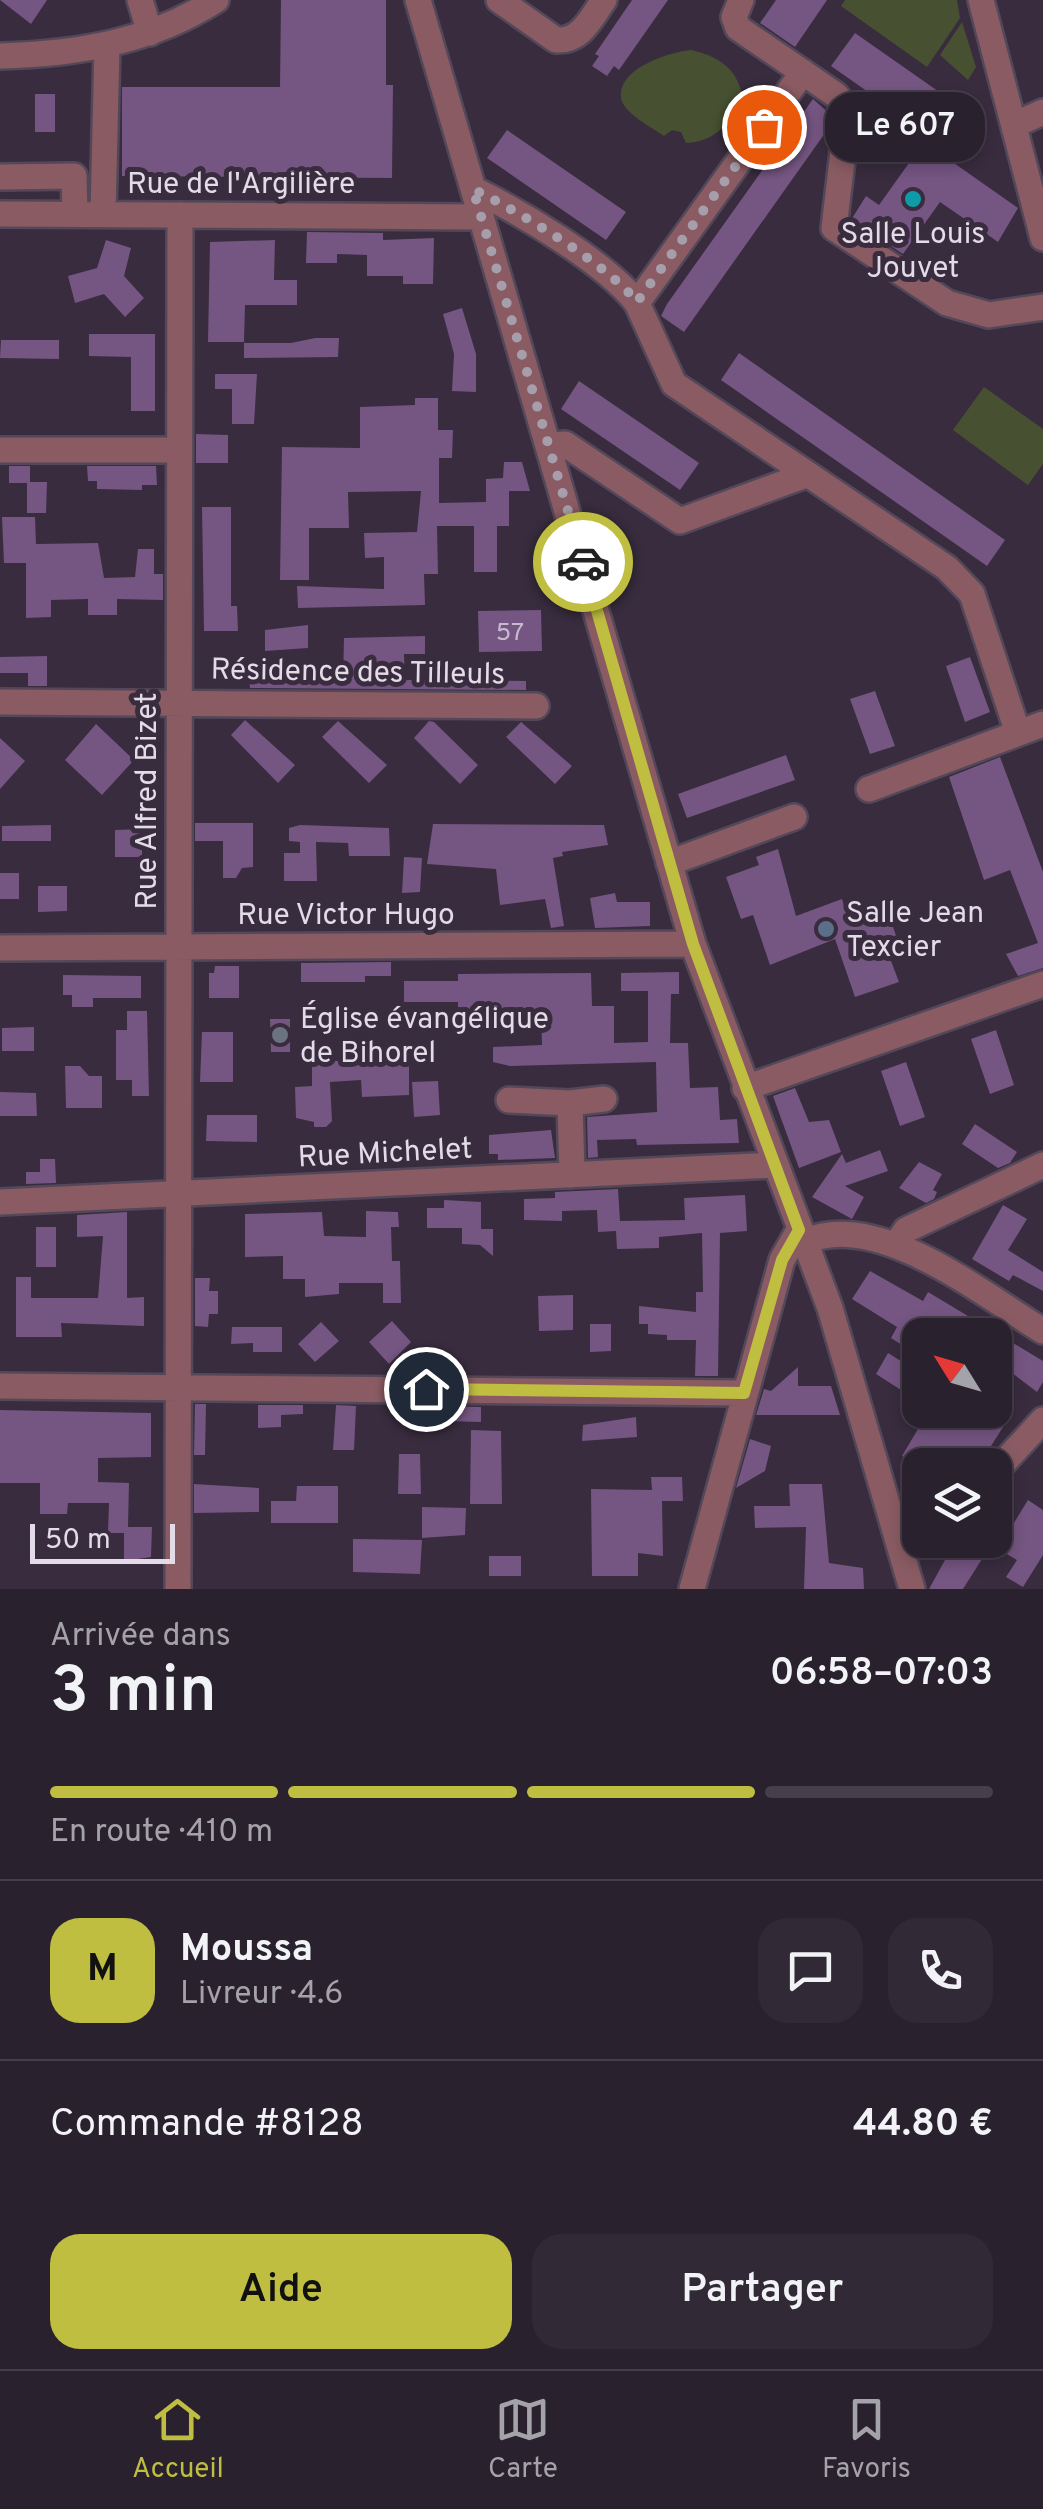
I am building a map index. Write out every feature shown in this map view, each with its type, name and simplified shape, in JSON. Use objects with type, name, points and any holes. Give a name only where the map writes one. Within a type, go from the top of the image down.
[{"type":"street","points":[[140,0],[150,33]]},
{"type":"street","points":[[0,56],[106,46],[150,33],[216,0]]},
{"type":"street","points":[[418,0],[693,944],[830,1308],[902,1513]]},
{"type":"street","points":[[499,0],[556,40],[565,41],[579,34],[604,0]]},
{"type":"street","points":[[741,0],[734,17],[738,28],[836,96],[848,110],[834,228],[947,303],[988,314],[1043,307]]},
{"type":"street","points":[[981,0],[1043,238]]},
{"type":"street","points":[[102,214],[106,46]]},
{"type":"street","points":[[637,302],[802,72]]},
{"type":"street","points":[[1014,125],[1043,112]]},
{"type":"street","points":[[0,177],[74,176],[75,214]]},
{"type":"street","points":[[473,189],[517,212],[620,284],[637,302],[674,384],[947,568],[972,594],[1018,733]]},
{"type":"street","name":"Rue de l'Argilière","points":[[0,214],[481,216]]},
{"type":"street","name":"Rue Alfred Bizet","points":[[178,1589],[180,215]]},
{"type":"street","points":[[550,446],[565,444],[680,522],[806,475]]},
{"type":"street","points":[[0,450],[179,450]]},
{"type":"street","name":"Résidence des Tilleuls","points":[[0,702],[536,706]]},
{"type":"street","points":[[868,789],[1043,724]]},
{"type":"street","points":[[669,863],[794,817]]},
{"type":"street","name":"Rue Victor Hugo","points":[[0,948],[693,944]]},
{"type":"street","points":[[745,1088],[1043,984]]},
{"type":"street","points":[[510,1100],[604,1100]]},
{"type":"street","points":[[570,1102],[572,1175]]},
{"type":"street","name":"Rue Michelet","points":[[0,1202],[773,1165]]},
{"type":"street","points":[[897,1243],[906,1230],[1043,1165]]},
{"type":"street","points":[[692,1589],[782,1260],[802,1236],[825,1232],[897,1243],[1043,1331]]},
{"type":"street","points":[[0,1386],[744,1393]]},
{"type":"street","points":[[1012,1454],[1043,1420]]},
{"type":"street","points":[[911,1558],[912,1589]]},
{"type":"green space","points":[[845,0],[957,0],[960,18],[927,67],[841,6]]},
{"type":"green space","points":[[962,22],[976,67],[968,80],[940,55]]},
{"type":"green space","points":[[691,50],[724,64],[742,94],[722,128],[706,139],[686,143],[681,132],[672,130],[664,136],[639,120],[621,98],[622,87],[636,70],[659,58]]},
{"type":"green space","points":[[984,387],[1043,429],[1043,464],[1028,485],[953,430]]},
{"type":"building","points":[[0,0],[47,0],[31,24]]},
{"type":"building","points":[[281,0],[386,0],[386,85],[393,85],[392,178],[122,176],[122,87],[280,87]]},
{"type":"building","points":[[632,0],[668,0],[619,70],[614,66],[607,76],[592,66],[599,56],[595,54]]},
{"type":"building","points":[[776,0],[827,0],[795,47],[760,23]]},
{"type":"building","points":[[855,33],[955,103],[931,136],[831,66]]},
{"type":"building","points":[[35,94],[55,94],[55,132],[35,132]]},
{"type":"building","points":[[813,99],[831,115],[830,126],[684,332],[661,316],[667,304]]},
{"type":"building","points":[[507,130],[626,212],[606,240],[487,158]]},
{"type":"building","name":"Salle Louis Jouvet","points":[[924,142],[1018,208],[998,242],[940,202],[903,254],[851,220],[866,196],[879,205]]},
{"type":"building","points":[[307,232],[383,233],[383,240],[434,238],[433,284],[403,284],[403,276],[367,276],[367,255],[337,254],[337,263],[306,263]]},
{"type":"building","points":[[106,240],[131,248],[124,276],[144,298],[125,317],[104,294],[75,303],[68,276],[97,268]]},
{"type":"building","points":[[275,240],[274,280],[297,280],[297,305],[245,305],[244,342],[208,342],[210,242]]},
{"type":"building","points":[[462,308],[476,354],[476,392],[452,391],[454,354],[443,314]]},
{"type":"building","points":[[89,334],[155,334],[155,411],[131,411],[131,357],[89,356]]},
{"type":"building","points":[[339,338],[338,357],[244,358],[244,343],[291,343]]},
{"type":"building","points":[[1,340],[59,340],[59,359],[0,358]]},
{"type":"building","points":[[739,353],[1005,540],[987,566],[721,380]]},
{"type":"building","points":[[215,374],[257,374],[254,424],[232,424],[232,389],[215,389]]},
{"type":"building","points":[[579,381],[699,463],[680,490],[561,409]]},
{"type":"building","points":[[415,398],[438,398],[438,430],[453,430],[452,458],[439,458],[439,503],[486,502],[486,479],[503,478],[504,462],[522,462],[530,491],[509,491],[509,526],[497,526],[497,572],[474,572],[474,526],[437,526],[438,574],[424,574],[425,605],[298,608],[297,586],[384,589],[384,557],[365,558],[364,533],[417,532],[421,491],[348,492],[349,528],[309,528],[309,580],[280,580],[282,447],[360,448],[360,407],[415,405]]},
{"type":"building","points":[[196,434],[228,435],[228,463],[196,463]]},
{"type":"building","points":[[9,466],[30,466],[30,482],[47,482],[46,513],[27,513],[27,483],[9,483]]},
{"type":"building","points":[[87,466],[156,466],[157,485],[142,485],[142,490],[97,489],[97,481],[88,481]]},
{"type":"building","points":[[202,507],[231,507],[231,606],[237,606],[238,631],[204,631]]},
{"type":"building","points":[[2,517],[35,517],[36,544],[98,543],[104,578],[135,577],[138,549],[154,549],[154,574],[163,574],[163,600],[117,599],[117,615],[88,615],[88,599],[51,600],[51,617],[26,618],[26,563],[4,563]]},
{"type":"building","points":[[541,610],[542,651],[479,652],[478,611]]},
{"type":"building","points":[[308,625],[308,648],[265,651],[265,630]]},
{"type":"building","points":[[425,636],[425,654],[404,654],[405,680],[526,681],[526,690],[250,688],[249,679],[343,680],[344,638]]},
{"type":"building","points":[[47,656],[47,686],[28,686],[28,673],[0,673],[0,657]]},
{"type":"building","points":[[970,657],[990,712],[965,722],[946,666]]},
{"type":"building","points":[[875,691],[895,746],[870,754],[850,699]]},
{"type":"building","points":[[245,720],[295,765],[278,783],[231,735]]},
{"type":"building","points":[[338,721],[387,765],[369,783],[322,737]]},
{"type":"building","points":[[429,721],[478,765],[460,784],[414,738]]},
{"type":"building","points":[[521,722],[572,766],[555,784],[506,737]]},
{"type":"building","points":[[96,724],[134,760],[102,795],[65,760]]},
{"type":"building","points":[[0,738],[25,761],[0,789]]},
{"type":"building","points":[[786,755],[795,780],[687,818],[678,794]]},
{"type":"building","points":[[1000,757],[1043,872],[1043,968],[1018,976],[1006,954],[1038,943],[1010,870],[984,880],[949,777]]},
{"type":"building","points":[[195,823],[253,823],[253,867],[242,868],[236,878],[223,878],[223,841],[195,841]]},
{"type":"building","points":[[433,824],[604,825],[608,845],[562,852],[563,856],[553,858],[564,926],[551,928],[545,899],[500,905],[496,869],[427,864]]},
{"type":"building","points":[[51,825],[51,841],[2,841],[2,826]]},
{"type":"building","points":[[289,828],[389,828],[390,856],[349,856],[348,843],[316,842],[317,881],[284,881],[284,853],[300,853],[300,842],[289,841]]},
{"type":"building","points":[[142,829],[142,857],[115,857],[115,830]]},
{"type":"building","name":"Salle Jean Texcier","points":[[778,849],[796,916],[842,899],[847,915],[884,902],[898,941],[885,945],[899,982],[855,997],[835,939],[770,965],[753,915],[741,919],[726,877],[759,865],[756,857]]},
{"type":"building","points":[[404,857],[422,858],[420,892],[402,893]]},
{"type":"building","points":[[0,873],[19,873],[19,899],[0,899]]},
{"type":"building","points":[[38,886],[67,886],[67,911],[38,912]]},
{"type":"building","points":[[615,893],[617,902],[650,902],[650,926],[595,928],[590,898]]},
{"type":"building","points":[[391,962],[391,976],[365,976],[365,982],[301,982],[301,963]]},
{"type":"building","points":[[215,966],[239,966],[239,998],[209,998],[209,973],[214,973]]},
{"type":"building","points":[[679,972],[679,994],[671,994],[670,1043],[688,1043],[690,1088],[718,1087],[720,1120],[737,1119],[739,1143],[637,1145],[636,1139],[597,1140],[598,1157],[588,1158],[587,1117],[657,1112],[656,1062],[510,1066],[493,1062],[493,1047],[542,1045],[541,1009],[478,1011],[479,1020],[458,1021],[458,1002],[404,1002],[404,981],[458,981],[458,974],[591,973],[592,1006],[614,1006],[614,1043],[648,1042],[648,991],[621,991],[621,973]]},
{"type":"building","points":[[63,975],[141,976],[141,998],[93,998],[93,1007],[72,1007],[72,995],[63,995]]},
{"type":"building","points":[[127,1011],[147,1011],[149,1096],[132,1096],[132,1080],[116,1080],[116,1030],[127,1030]]},
{"type":"building","name":"Église évangélique de Bihorel","points":[[270,1019],[290,1019],[290,1052],[271,1052]]},
{"type":"building","points":[[34,1027],[34,1051],[2,1051],[2,1028]]},
{"type":"building","points":[[996,1030],[1014,1085],[990,1094],[971,1039]]},
{"type":"building","points":[[202,1032],[233,1032],[233,1082],[200,1082]]},
{"type":"building","points":[[386,1046],[409,1046],[409,1095],[362,1097],[361,1080],[330,1082],[332,1121],[326,1127],[314,1127],[314,1122],[296,1118],[295,1087],[312,1086],[312,1053],[335,1053],[335,1061],[386,1059]]},
{"type":"building","points":[[906,1062],[925,1117],[900,1126],[881,1071]]},
{"type":"building","points":[[65,1066],[80,1066],[89,1076],[102,1076],[102,1108],[66,1108]]},
{"type":"building","points":[[438,1081],[440,1115],[414,1117],[412,1082]]},
{"type":"building","points":[[795,1088],[809,1122],[829,1120],[841,1152],[799,1168],[773,1096]]},
{"type":"building","points":[[0,1092],[36,1093],[37,1116],[0,1116]]},
{"type":"building","points":[[207,1115],[257,1115],[257,1142],[206,1141]]},
{"type":"building","points":[[975,1124],[1017,1152],[1010,1163],[998,1168],[962,1144]]},
{"type":"building","points":[[551,1130],[555,1158],[498,1160],[498,1154],[489,1154],[489,1135]]},
{"type":"building","points":[[880,1150],[888,1171],[845,1186],[864,1197],[852,1219],[812,1197],[842,1154],[846,1163]]},
{"type":"building","points":[[40,1159],[55,1159],[56,1183],[26,1184],[26,1172],[40,1172]]},
{"type":"building","points":[[919,1162],[942,1174],[933,1190],[937,1192],[934,1199],[926,1203],[899,1188]]},
{"type":"building","points":[[618,1189],[620,1221],[685,1220],[684,1198],[745,1195],[747,1231],[720,1233],[718,1376],[695,1376],[696,1340],[667,1340],[667,1335],[648,1334],[648,1324],[639,1324],[639,1306],[696,1312],[696,1292],[703,1292],[702,1233],[659,1237],[659,1248],[617,1249],[616,1231],[598,1232],[597,1210],[562,1211],[562,1221],[524,1220],[524,1199],[555,1198],[555,1192]]},
{"type":"building","points":[[444,1200],[481,1202],[481,1229],[493,1229],[493,1256],[480,1245],[462,1244],[462,1228],[427,1228],[427,1208],[444,1208]]},
{"type":"building","points":[[1003,1205],[1027,1219],[1008,1250],[1043,1272],[1043,1291],[1013,1275],[1009,1281],[972,1259]]},
{"type":"building","points":[[366,1211],[398,1212],[399,1227],[391,1227],[392,1261],[400,1261],[401,1303],[383,1303],[383,1283],[339,1283],[339,1294],[305,1297],[305,1279],[283,1279],[283,1256],[245,1257],[245,1214],[322,1212],[324,1236],[366,1237]]},
{"type":"building","points":[[127,1212],[127,1298],[144,1297],[144,1326],[61,1323],[62,1337],[16,1337],[16,1277],[31,1277],[31,1298],[98,1298],[103,1236],[77,1237],[77,1215]]},
{"type":"building","points":[[36,1227],[56,1227],[56,1267],[36,1267]]},
{"type":"building","points":[[870,1271],[923,1301],[928,1292],[971,1318],[902,1318],[902,1345],[891,1338],[897,1327],[852,1299]]},
{"type":"building","points":[[195,1278],[210,1278],[209,1291],[218,1291],[218,1314],[209,1314],[208,1327],[195,1326]]},
{"type":"building","points":[[573,1295],[573,1330],[539,1331],[538,1296]]},
{"type":"building","points":[[392,1321],[411,1342],[389,1364],[369,1342]]},
{"type":"building","points":[[321,1322],[339,1341],[315,1362],[298,1344]]},
{"type":"building","points":[[590,1324],[611,1324],[611,1351],[590,1352]]},
{"type":"building","points":[[232,1327],[282,1327],[282,1352],[253,1352],[253,1343],[231,1344]]},
{"type":"building","points":[[1012,1342],[1043,1361],[1043,1382],[1037,1392],[1012,1373]]},
{"type":"building","points":[[888,1353],[902,1362],[902,1391],[876,1374]]},
{"type":"building","points":[[798,1367],[798,1386],[831,1386],[840,1415],[756,1415],[764,1389],[771,1391]]},
{"type":"building","points":[[195,1404],[206,1404],[205,1455],[194,1455]]},
{"type":"building","points":[[258,1405],[303,1405],[303,1414],[281,1415],[281,1427],[258,1428]]},
{"type":"building","points":[[336,1405],[356,1406],[354,1450],[333,1450]]},
{"type":"building","points":[[438,1406],[481,1407],[481,1422],[444,1421]]},
{"type":"building","points":[[0,1410],[151,1413],[151,1457],[98,1458],[98,1482],[129,1483],[128,1527],[152,1527],[151,1557],[124,1561],[124,1533],[108,1533],[109,1503],[68,1503],[67,1514],[40,1514],[40,1483],[0,1483]]},
{"type":"building","points":[[636,1417],[637,1437],[582,1441],[583,1425]]},
{"type":"building","points":[[1002,1428],[990,1448],[907,1448],[918,1429]]},
{"type":"building","points":[[471,1430],[501,1431],[502,1504],[470,1504]]},
{"type":"building","points":[[750,1439],[771,1446],[765,1471],[736,1488]]},
{"type":"building","points":[[399,1454],[420,1454],[421,1494],[398,1494]]},
{"type":"building","points":[[651,1477],[682,1477],[683,1501],[662,1501],[663,1556],[638,1553],[638,1576],[592,1576],[591,1489],[652,1490]]},
{"type":"building","points":[[194,1484],[259,1488],[259,1512],[194,1513]]},
{"type":"building","points":[[789,1484],[822,1484],[829,1563],[863,1568],[864,1589],[804,1589],[806,1527],[755,1528],[754,1506],[790,1506]]},
{"type":"building","points":[[297,1486],[338,1486],[338,1523],[271,1523],[271,1501],[296,1501]]},
{"type":"building","points":[[1028,1500],[1043,1510],[1043,1555],[1023,1587],[1006,1577],[1017,1560],[1012,1557],[1012,1526]]},
{"type":"building","points":[[422,1507],[466,1508],[465,1535],[422,1538]]},
{"type":"building","points":[[353,1539],[422,1540],[420,1574],[353,1572]]},
{"type":"building","points":[[489,1556],[521,1556],[521,1576],[489,1576]]},
{"type":"building","points":[[946,1558],[983,1558],[963,1589],[929,1589]]},
{"type":"way so far","points":[[583,562],[473,189],[517,212],[620,284],[637,302],[764,127]]},
{"type":"place","name":"Le 607","points":[[764,127]]},
{"type":"place","name":"Salle Louis Jouvet","points":[[913,199]]},
{"type":"place","name":"Salle Jean Texcier","points":[[826,929]]},
{"type":"place","name":"Église évangélique de Bihorel","points":[[280,1035]]},
{"type":"route","points":[[426,1389],[744,1393],[782,1260],[799,1230],[693,944],[583,562]]}]
